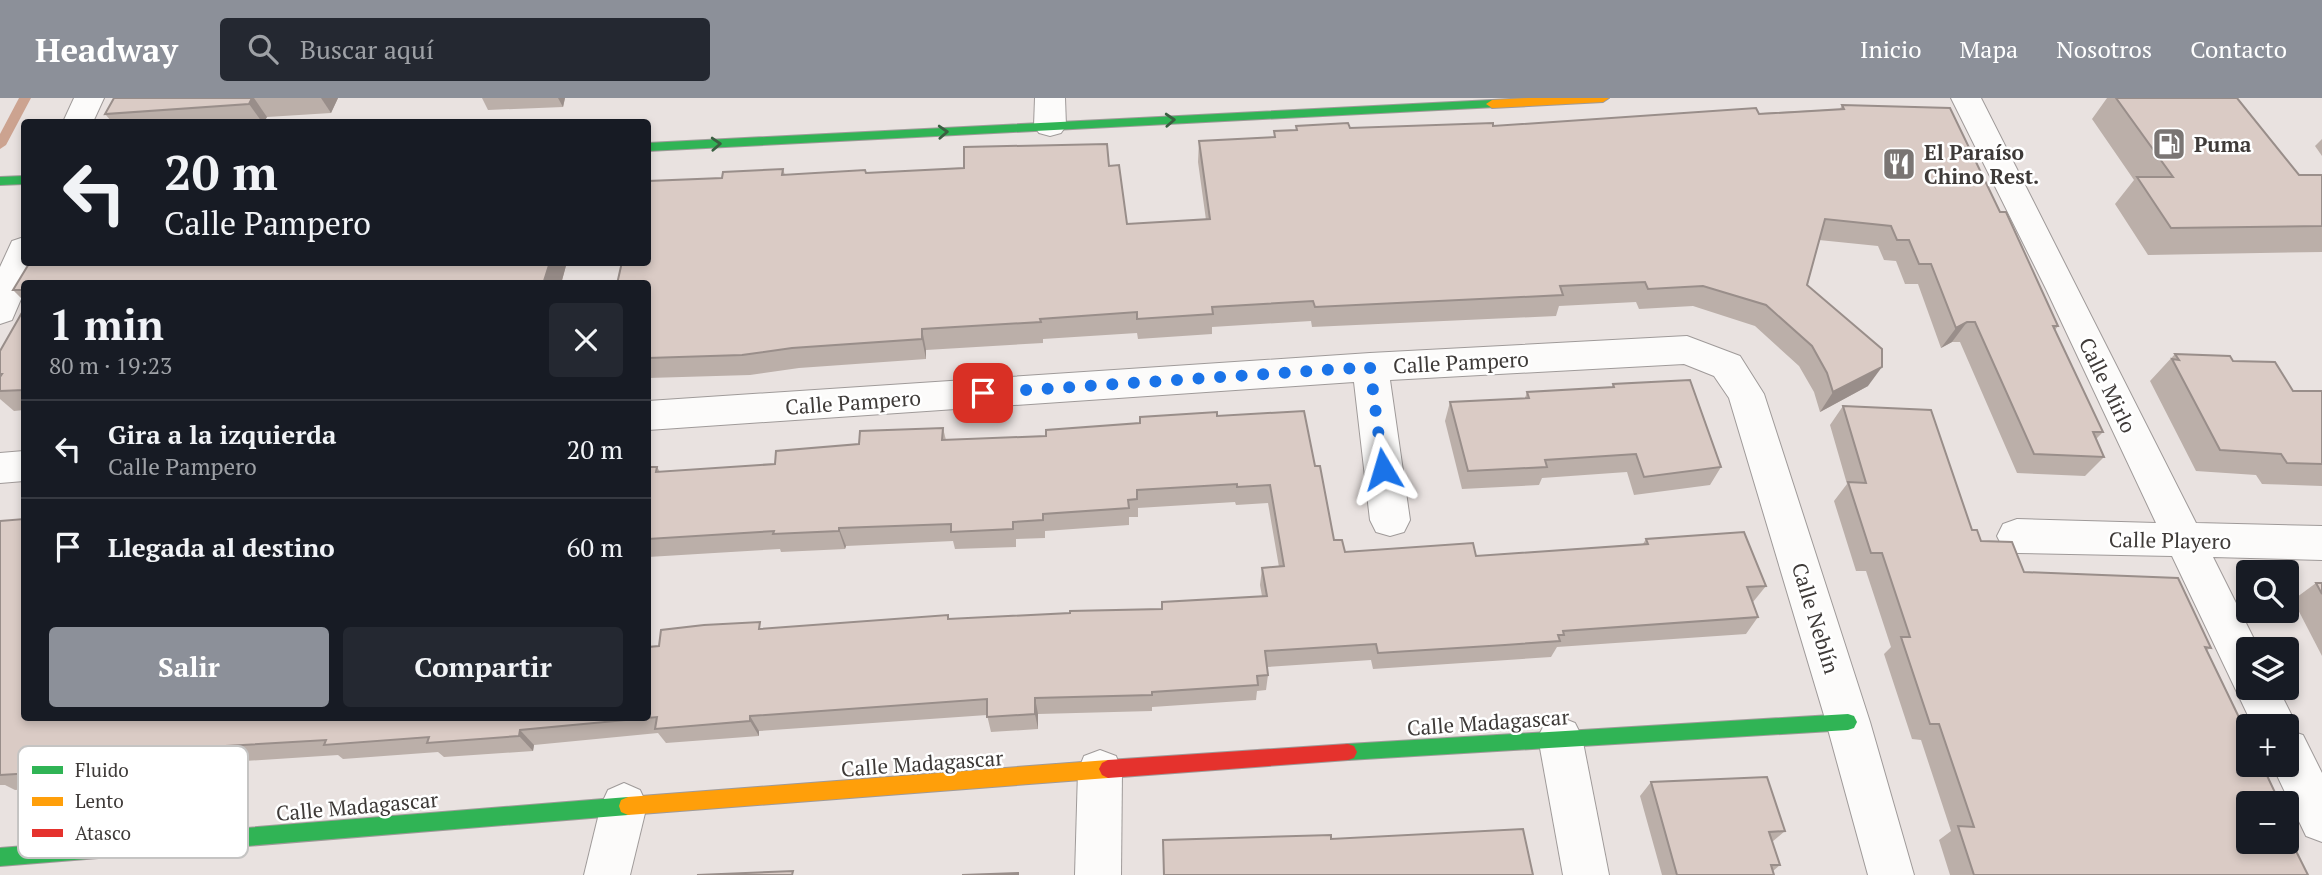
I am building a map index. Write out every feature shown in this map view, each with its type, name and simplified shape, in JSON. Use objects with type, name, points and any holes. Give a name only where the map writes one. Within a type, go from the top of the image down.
[{"type":"street","points":[[79,119],[89,98]]},
{"type":"street","points":[[651,147],[1049,107],[1603,98]]},
{"type":"street","name":"Calle Mirlo","points":[[1966,98],[2063,289],[2236,647]]},
{"type":"street","points":[[0,181],[21,180]]},
{"type":"street","points":[[0,311],[21,257]]},
{"type":"street","name":"Calle Pampero","points":[[651,416],[1370,367],[1688,350],[1727,366]]},
{"type":"street","name":"Calle Neblín","points":[[1727,366],[1745,394],[1848,722],[1891,875]]},
{"type":"street","points":[[1370,367],[1390,520]]},
{"type":"street","points":[[0,468],[21,466]]},
{"type":"street","name":"Calle Playero","points":[[2017,536],[2322,543]]},
{"type":"street","name":"Calle Madagascar","points":[[248,836],[624,805],[1560,737],[1848,722]]},
{"type":"street","points":[[1560,737],[1586,875]]},
{"type":"street","points":[[1098,875],[1100,771]]},
{"type":"street","points":[[2299,774],[2322,820]]},
{"type":"street","points":[[607,875],[624,805]]},
{"type":"street","name":"Calle Madagascar","points":[[0,857],[18,856]]},
{"type":"building","points":[[114,98],[252,98],[249,104],[105,114]]},
{"type":"building","points":[[2116,98],[2237,98],[2299,175],[2322,175],[2322,226],[2171,228],[2137,177],[2173,177]]},
{"type":"building","points":[[1842,105],[1950,108],[2000,212],[2006,212],[2058,326],[2053,326],[2103,432],[2093,432],[2104,457],[2034,454],[1975,322],[1967,322],[1956,328],[1931,264],[1919,264],[1909,240],[1897,240],[1891,226],[1825,219],[1807,285],[1882,349],[1882,367],[1833,392],[1827,373],[1812,346],[1766,305],[1703,286],[1648,289],[1645,282],[1560,286],[1563,295],[1315,307],[1313,301],[1212,307],[1213,314],[1137,319],[1137,312],[1040,319],[1041,322],[922,329],[922,339],[792,348],[742,355],[651,358],[651,280],[618,280],[621,266],[651,266],[651,181],[722,178],[723,172],[783,169],[782,175],[964,168],[964,147],[1107,144],[1109,166],[1119,165],[1127,224],[1210,219],[1199,141],[1275,137],[1274,131],[1297,130],[1296,126],[1348,123],[1350,128],[1493,123],[1493,126],[1756,108],[1759,114],[1844,109]]},
{"type":"building","points":[[28,266],[549,266],[544,280],[21,280],[21,290],[13,290]]},
{"type":"building","points":[[21,314],[21,390],[0,391],[0,351]]},
{"type":"building","points":[[2175,354],[2230,356],[2233,361],[2275,362],[2293,391],[2322,391],[2322,464],[2287,463],[2281,454],[2220,450],[2172,359],[2179,360]]},
{"type":"building","points":[[1690,380],[1721,467],[1644,477],[1636,454],[1545,460],[1547,467],[1468,471],[1450,402],[1529,398],[1527,392]]},
{"type":"building","points":[[1843,406],[1931,410],[1972,530],[1977,530],[1981,541],[2012,542],[2024,572],[2178,578],[2211,648],[2205,647],[2237,714],[2236,777],[2268,777],[2274,791],[2236,791],[2236,854],[2298,854],[2308,875],[1974,875],[1958,826],[1974,827],[1939,724],[1930,724],[1901,637],[1910,637],[1882,553],[1871,553],[1848,482],[1866,483]]},
{"type":"building","points":[[1304,411],[1315,466],[1320,466],[1334,540],[1342,540],[1345,552],[1473,543],[1476,556],[1648,544],[1646,539],[1744,532],[1766,586],[1747,587],[1758,617],[1563,631],[1564,635],[1558,635],[1560,641],[1505,645],[1378,653],[1376,644],[1265,651],[1268,675],[1257,676],[1258,685],[1152,692],[1152,695],[1035,698],[1035,714],[987,717],[987,699],[750,716],[750,721],[655,729],[657,717],[651,718],[651,647],[659,646],[661,630],[760,622],[759,629],[948,615],[948,619],[1070,611],[1162,609],[1162,602],[1267,596],[1262,568],[1284,566],[1270,485],[1237,487],[1237,484],[1137,490],[1137,499],[1128,500],[1129,508],[1043,514],[1043,520],[1013,522],[1013,529],[951,532],[951,524],[651,539],[651,467],[657,467],[656,472],[775,464],[776,451],[859,444],[860,431],[943,428],[942,440],[1046,436],[1046,430],[1140,423],[1140,417],[1217,412],[1217,416]]},
{"type":"building","points":[[21,519],[21,721],[614,721],[520,730],[519,736],[427,743],[429,737],[324,745],[326,740],[225,746],[18,746],[18,774],[0,775],[0,521]]},
{"type":"building","points":[[2316,583],[2322,583],[2322,594]]},
{"type":"building","points":[[1767,777],[1785,831],[1769,832],[1780,865],[1771,865],[1774,875],[1677,875],[1651,782]]},
{"type":"building","points":[[1523,829],[1533,875],[1164,875],[1163,840],[1331,835],[1331,839]]},
{"type":"building","points":[[793,871],[792,875],[697,875]]},
{"type":"building","points":[[1018,873],[1018,875],[962,875]]},
{"type":"waterway","points":[[0,145],[25,98]]},
{"type":"traffic: fast","points":[[651,147],[1492,104]]},
{"type":"traffic: fast","points":[[0,181],[21,180]]},
{"type":"traffic: fast","points":[[1348,752],[1848,722]]},
{"type":"traffic: fast","points":[[248,837],[628,806]]},
{"type":"traffic: fast","points":[[0,857],[18,856]]},
{"type":"traffic: slow","points":[[1492,104],[1603,98]]},
{"type":"traffic: slow","points":[[628,806],[1108,769]]},
{"type":"traffic: jam","points":[[1108,769],[1348,752]]},
{"type":"place","name":"Puma","points":[[2169,144]]},
{"type":"place","name":"El Paraíso Chino Rest.","points":[[1899,164]]},
{"type":"route","points":[[983,393],[1370,367],[1383,469]]}]
